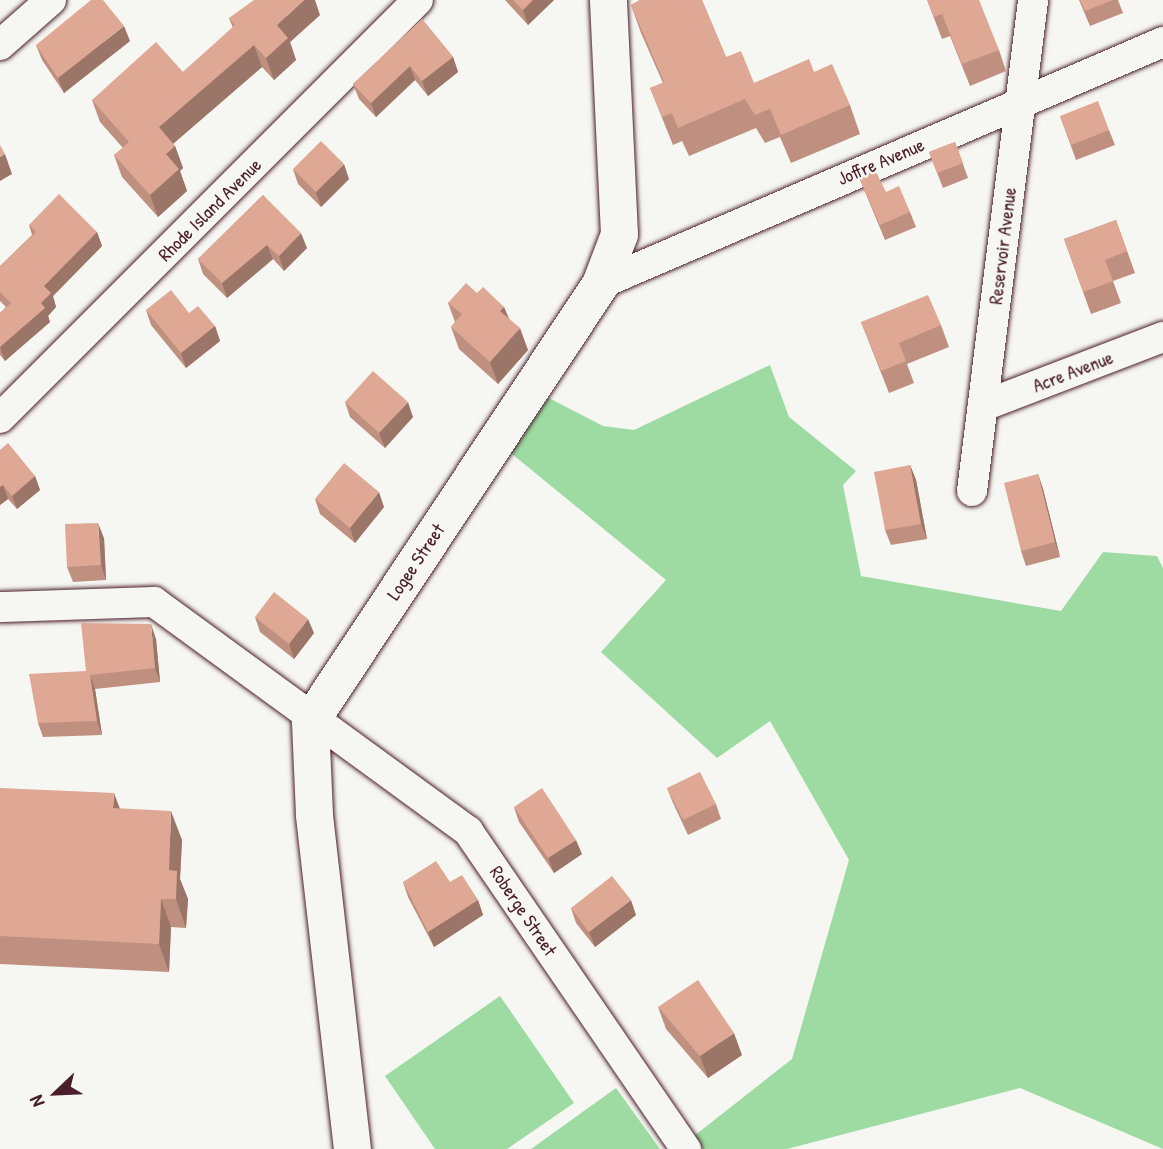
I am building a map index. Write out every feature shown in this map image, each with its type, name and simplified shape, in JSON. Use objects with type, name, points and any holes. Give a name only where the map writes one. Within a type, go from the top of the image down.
[{"type":"street","points":[[0,45],[51,0]]},
{"type":"street","name":"Rhode Island Avenue","points":[[0,418],[418,0]]},
{"type":"street","name":"Logee Street","points":[[310,721],[600,284],[619,234],[607,0]]},
{"type":"street","name":"Reservoir Avenue","points":[[972,491],[1033,0]]},
{"type":"street","name":"Joffre Avenue","points":[[600,284],[1163,42]]},
{"type":"street","name":"Acre Avenue","points":[[983,407],[1163,337]]},
{"type":"street","name":"Roberge Street","points":[[0,607],[154,602],[310,721],[468,831],[686,1149]]},
{"type":"street","points":[[310,721],[314,814],[352,1149]]},
{"type":"green space","points":[[770,365],[789,417],[856,471],[843,485],[861,576],[1061,611],[1103,552],[1157,556],[1163,568],[1163,1149],[1020,1088],[787,1149],[703,1149],[694,1136],[792,1059],[849,860],[770,721],[717,758],[601,652],[666,580],[506,449],[545,396],[603,426],[634,430]]},
{"type":"green space","points":[[500,996],[574,1103],[507,1149],[435,1149],[385,1076]]},
{"type":"green space","points":[[616,1088],[660,1149],[531,1149]]},
{"type":"building","points":[[91,0],[103,0],[124,26],[58,78],[36,45]]},
{"type":"building","points":[[254,0],[304,0],[277,25],[288,38],[266,58],[254,45],[159,127],[175,146],[166,154],[179,169],[150,195],[114,155],[129,142],[92,100],[156,42],[183,72],[235,25],[229,18]]},
{"type":"building","points":[[513,0],[533,0],[523,10]]},
{"type":"building","points":[[641,0],[702,0],[726,57],[741,51],[754,83],[809,59],[814,72],[832,64],[850,105],[781,135],[770,109],[755,115],[745,99],[678,128],[672,113],[662,117],[650,88],[664,82],[631,5]]},
{"type":"building","points":[[927,0],[979,0],[999,50],[962,64],[942,14],[934,17]]},
{"type":"building","points":[[1080,0],[1113,0],[1085,11]]},
{"type":"building","points":[[422,19],[453,57],[422,81],[410,66],[371,103],[353,84]]},
{"type":"building","points":[[1098,101],[1109,130],[1071,145],[1060,116]]},
{"type":"building","points":[[321,141],[344,164],[316,192],[293,169]]},
{"type":"building","points":[[955,142],[963,163],[937,173],[929,152]]},
{"type":"building","points":[[874,168],[886,192],[899,186],[910,212],[880,225],[858,175]]},
{"type":"building","points":[[59,194],[97,232],[44,286],[51,293],[41,303],[45,308],[0,347],[0,313],[11,303],[0,292],[0,266],[36,232],[29,225]]},
{"type":"building","points":[[263,195],[301,233],[279,256],[267,245],[222,283],[198,259]]},
{"type":"building","points":[[1116,220],[1127,251],[1105,260],[1113,281],[1083,292],[1064,239]]},
{"type":"building","points":[[466,283],[477,293],[483,287],[504,307],[500,311],[520,328],[490,362],[451,327],[462,314],[448,303]]},
{"type":"building","points":[[171,290],[189,313],[198,306],[215,326],[181,353],[146,310]]},
{"type":"building","points":[[928,295],[941,325],[899,343],[906,361],[881,371],[861,322]]},
{"type":"building","points":[[373,371],[408,402],[379,433],[345,402]]},
{"type":"building","points":[[8,443],[35,476],[12,496],[3,485],[0,487],[0,450]]},
{"type":"building","points":[[344,463],[379,492],[350,528],[315,499]]},
{"type":"building","points":[[910,465],[921,524],[885,530],[874,472]]},
{"type":"building","points":[[1038,474],[1055,542],[1021,551],[1004,483]]},
{"type":"building","points":[[98,523],[101,565],[67,567],[65,524]]},
{"type":"building","points":[[274,592],[308,619],[289,644],[255,617]]},
{"type":"building","points":[[81,623],[151,624],[155,668],[90,675],[97,721],[38,723],[29,674],[86,671]]},
{"type":"building","points":[[700,772],[716,804],[683,820],[667,788]]},
{"type":"building","points":[[0,788],[114,793],[113,808],[171,811],[169,870],[177,871],[176,899],[161,899],[159,944],[0,936]]},
{"type":"building","points":[[542,788],[576,840],[548,858],[514,807]]},
{"type":"building","points":[[436,861],[450,882],[462,875],[478,900],[428,932],[403,882]]},
{"type":"building","points":[[612,876],[631,900],[589,932],[571,908]]},
{"type":"building","points":[[698,980],[734,1033],[700,1056],[658,1007]]}]
